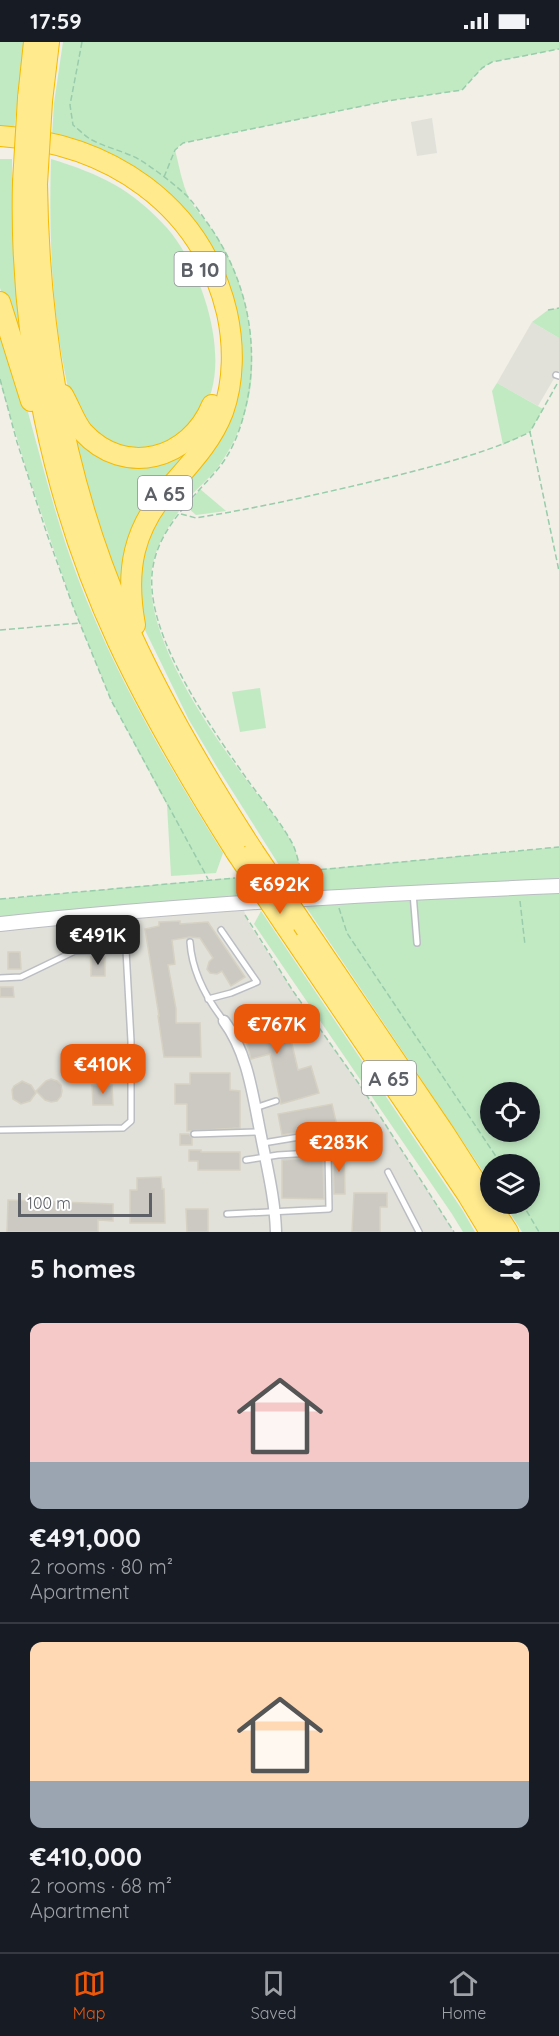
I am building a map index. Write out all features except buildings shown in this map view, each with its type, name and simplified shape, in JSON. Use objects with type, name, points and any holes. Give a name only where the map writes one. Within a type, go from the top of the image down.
[{"type":"highway","name":"A 65","points":[[34,42],[35,99],[25,266],[31,334],[53,456],[83,554],[117,640],[153,713],[245,852],[306,928],[450,1141],[508,1232]]},
{"type":"highway","name":"A 65","points":[[35,99],[49,42]]},
{"type":"highway","name":"B 10","points":[[0,136],[35,140],[86,153],[117,167],[157,195],[188,228],[208,262],[224,301],[230,339]]},
{"type":"highway","name":"B 10","points":[[0,146],[44,152],[89,166],[129,187],[147,201],[177,232],[202,274],[212,298],[218,324],[220,364],[218,390],[214,402]]},
{"type":"highway","name":"A 65","points":[[30,183],[52,376],[66,445],[102,565],[141,657],[285,925],[461,1185],[490,1232]]},
{"type":"highway","name":"A 65","points":[[0,302],[38,425],[53,456]]},
{"type":"highway","name":"A 65","points":[[141,657],[131,599],[131,566],[138,538],[154,506],[194,460],[216,427],[229,387],[230,339]]},
{"type":"highway","name":"A 65","points":[[52,376],[83,432],[109,451],[136,458],[159,455],[182,444],[197,431],[214,402]]},
{"type":"street","points":[[0,924],[242,902],[559,886]]},
{"type":"street","points":[[224,1022],[240,1048],[255,1108],[275,1210],[276,1232]]},
{"type":"lane","points":[[412,892],[417,943]]},
{"type":"lane","points":[[0,1130],[123,1128],[131,1121],[131,1041],[126,911]]},
{"type":"lane","points":[[208,999],[231,993],[257,982],[221,930]]},
{"type":"lane","points":[[190,942],[191,960],[208,999],[224,1022]]},
{"type":"lane","points":[[0,978],[21,977],[75,951],[126,950]]},
{"type":"lane","points":[[255,1108],[276,1101]]},
{"type":"lane","points":[[262,1143],[354,1128]]},
{"type":"lane","points":[[194,1134],[260,1132]]},
{"type":"lane","points":[[227,1214],[329,1209],[328,1152],[278,1155],[246,1160]]},
{"type":"lane","points":[[388,1172],[419,1232]]},
{"type":"path","points":[[82,42],[70,105],[72,125],[90,138],[140,160],[164,177],[175,150],[183,143],[387,101],[462,90],[482,68],[492,62],[559,49]]},
{"type":"path","points":[[548,310],[559,308]]},
{"type":"path","points":[[179,513],[196,518],[344,489],[463,458],[503,445],[530,432],[558,377]]},
{"type":"path","points":[[0,379],[17,442],[47,534],[111,700],[208,880],[0,899]]},
{"type":"path","points":[[530,432],[559,571]]},
{"type":"path","points":[[200,489],[170,524],[159,545],[152,567],[154,608],[167,644],[194,699],[292,842],[301,871],[559,847]]},
{"type":"path","points":[[0,630],[81,623]]},
{"type":"path","points":[[520,888],[525,945]]},
{"type":"path","points":[[338,896],[339,910],[347,933],[494,1154]]},
{"type":"path","points":[[242,902],[244,914],[256,934],[293,991],[364,1091],[454,1232]]},
{"type":"path","points":[[528,1214],[539,1232]]},
{"type":"shaded area","points":[[432,118],[437,153],[417,156],[411,122]]},
{"type":"shaded area","points":[[532,322],[559,338],[559,370],[538,406],[497,383]]},
{"type":"shaded area","points":[[242,902],[250,925],[293,991],[364,1091],[454,1232],[0,1232],[0,925]]},
{"type":"green space","points":[[0,42],[24,42],[14,131],[0,129]]},
{"type":"green space","points":[[63,42],[559,42],[559,49],[492,62],[482,68],[462,90],[387,101],[183,143],[175,150],[189,198],[222,245],[242,290],[251,339],[252,370],[249,399],[240,427],[219,466],[188,499],[167,530],[156,552],[151,589],[162,638],[186,688],[231,758],[286,833],[294,848],[301,871],[559,847],[559,1232],[522,1232],[511,1214],[540,1214],[540,1154],[480,1154],[480,1167],[300,898],[217,767],[189,720],[143,626],[138,602],[143,538],[162,508],[210,449],[232,327],[168,199],[52,137],[54,103]]},
{"type":"green space","points":[[59,150],[119,175],[145,192],[168,213],[188,237],[204,263],[216,292],[226,336],[227,372],[223,395],[215,418],[203,441],[188,462],[143,518],[133,540],[127,565],[126,595],[123,595],[98,527],[70,424],[96,448],[119,459],[146,462],[172,456],[194,440],[211,417],[221,390],[224,361],[222,330],[215,300],[204,272],[190,245],[174,223],[136,189],[107,172],[59,153]]},
{"type":"green space","points":[[0,159],[12,159],[13,250],[25,362],[0,288]]},
{"type":"green space","points":[[51,159],[114,184],[154,214],[180,246],[193,268],[203,293],[211,320],[215,348],[215,374],[209,398],[198,418],[165,445],[131,448],[114,444],[91,430],[73,405],[64,368],[54,290],[50,211]]},
{"type":"green space","points":[[559,308],[559,338],[532,322],[548,310]]},
{"type":"green space","points":[[0,319],[56,514],[80,583],[135,702],[177,778],[223,853],[216,873],[171,876],[167,805],[111,700],[74,609],[27,471],[0,382]]},
{"type":"green space","points":[[497,383],[543,409],[530,432],[503,445],[492,391]]},
{"type":"green space","points":[[200,489],[226,511],[196,515],[187,507]]},
{"type":"green space","points":[[260,688],[266,728],[240,732],[232,692]]},
{"type":"green space","points":[[240,877],[247,898],[0,922],[0,899]]},
{"type":"green space","points":[[261,911],[475,1232],[463,1232],[254,924]]}]
